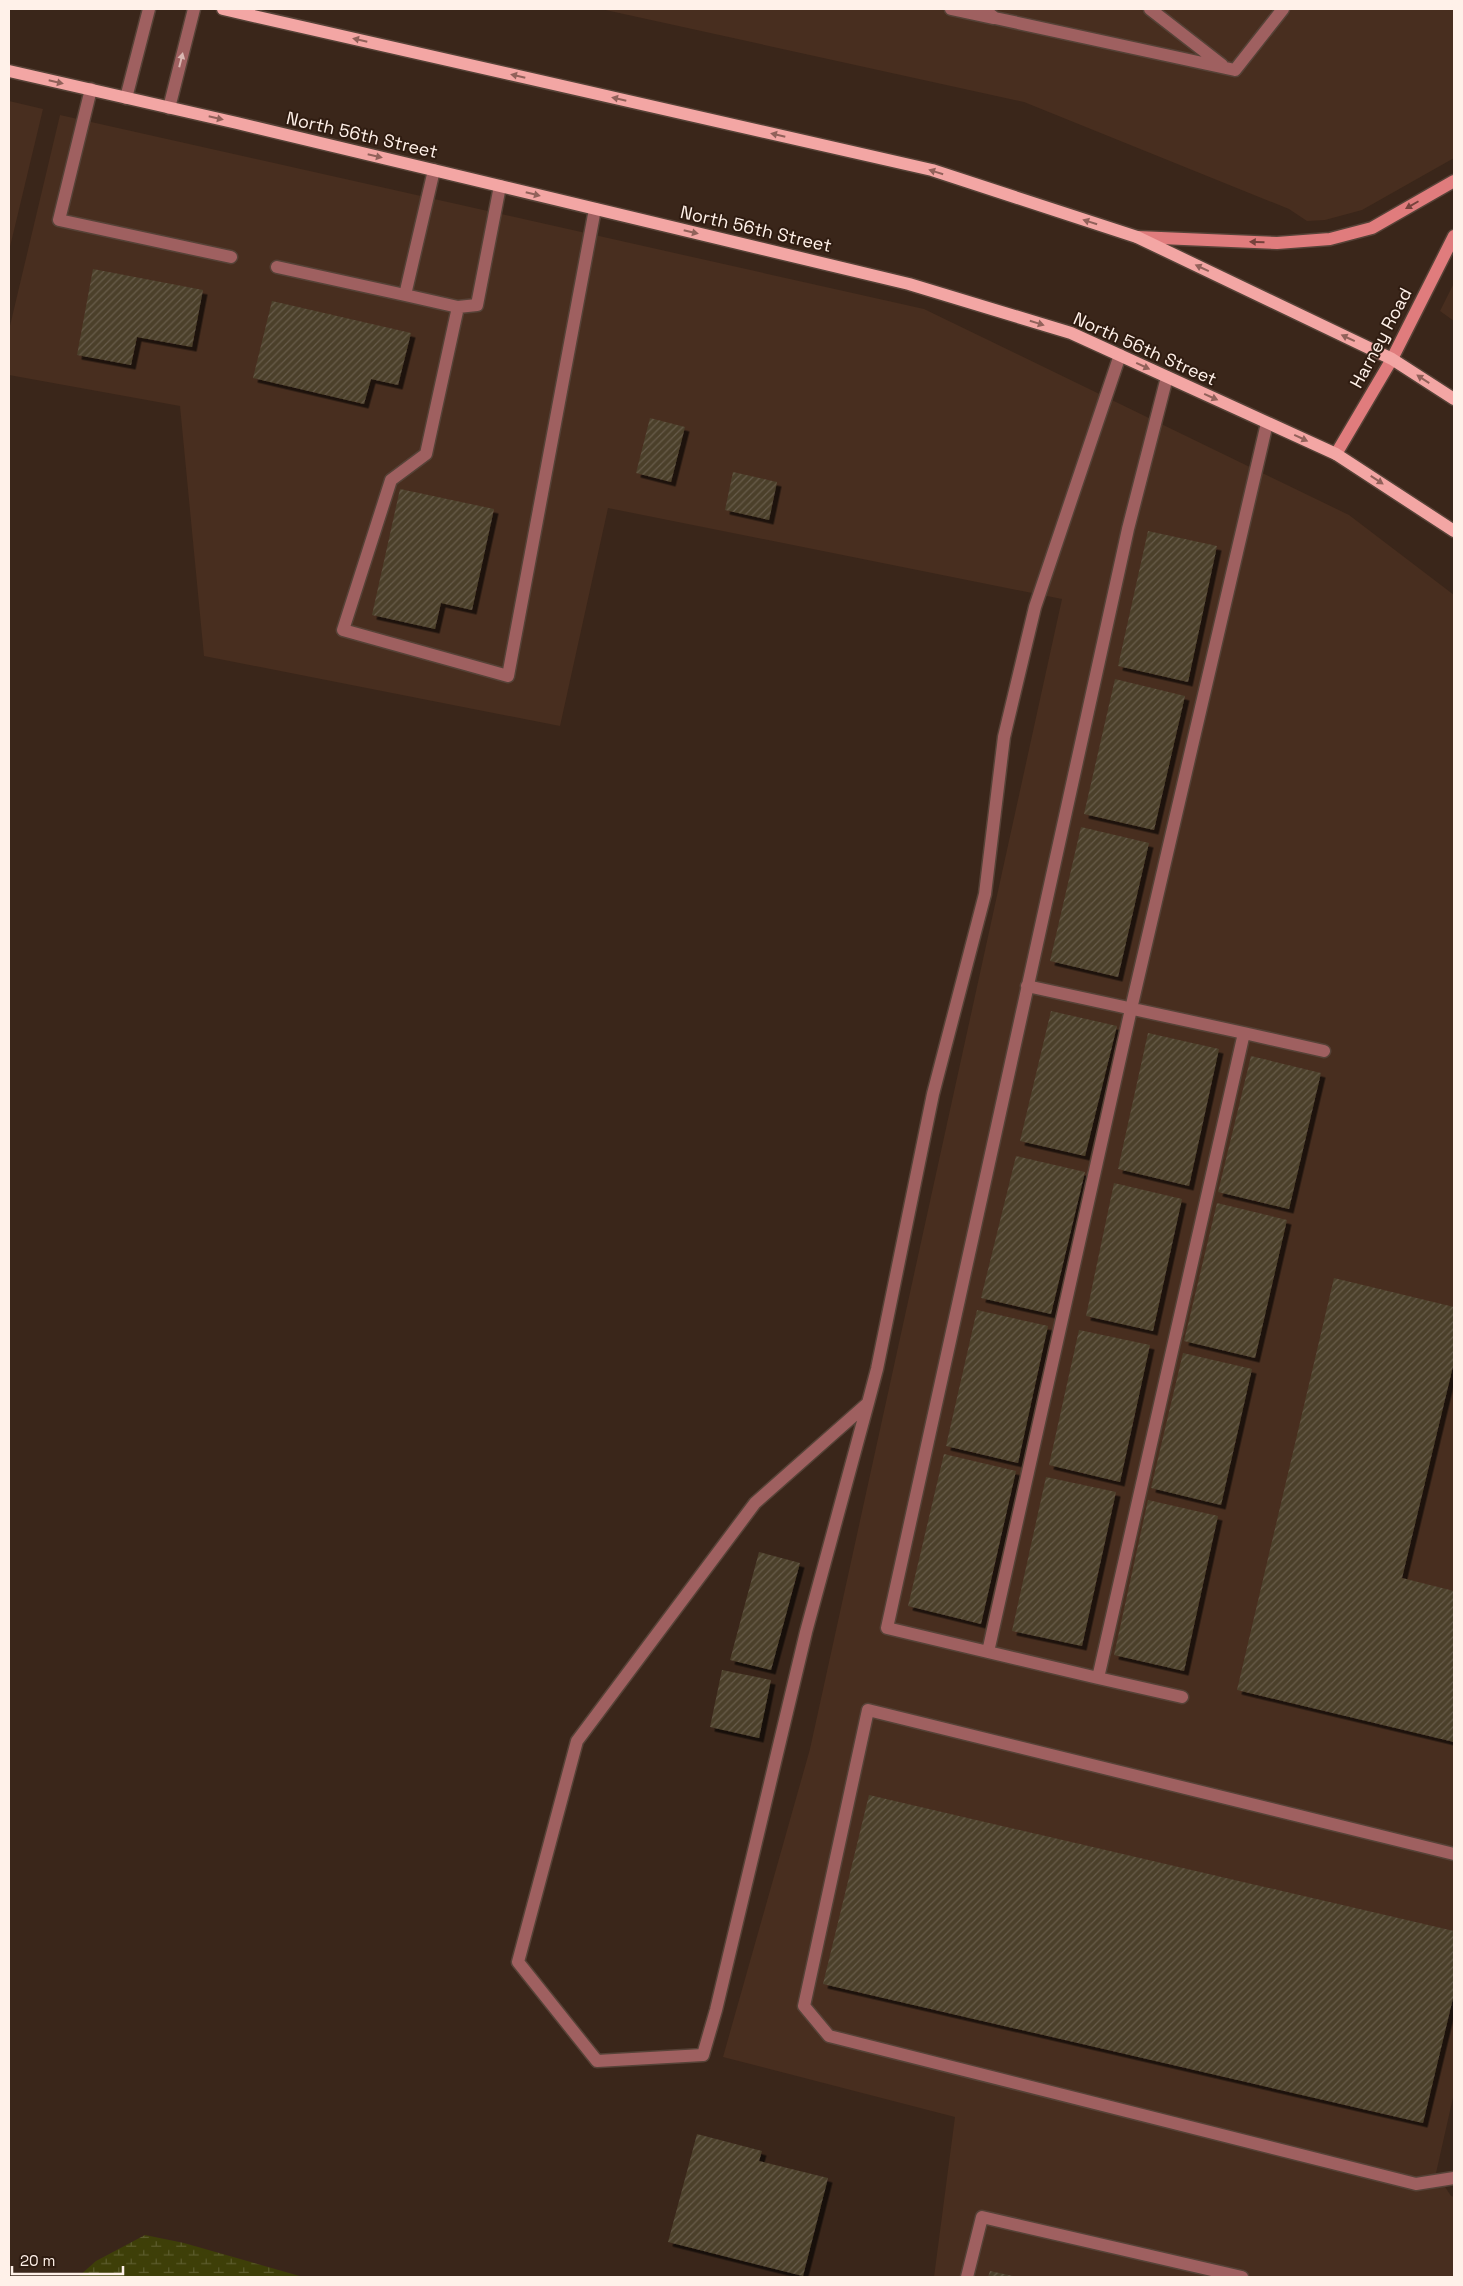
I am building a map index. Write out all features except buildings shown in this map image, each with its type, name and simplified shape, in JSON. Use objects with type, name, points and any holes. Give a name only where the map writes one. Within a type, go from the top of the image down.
[{"type":"main road","points":[[223,9],[932,170],[1137,237],[1392,359],[1454,399]]},
{"type":"main road","name":"North 56th Street","points":[[9,71],[434,170],[909,284],[1071,333],[1336,454],[1454,531]]},
{"type":"street","points":[[126,98],[148,9]]},
{"type":"street","points":[[169,108],[194,9]]},
{"type":"street","points":[[951,9],[1235,70],[1282,9]]},
{"type":"street","points":[[983,9],[995,18]]},
{"type":"street","points":[[1150,9],[1226,68]]},
{"type":"street","points":[[90,90],[59,220],[232,257]]},
{"type":"street","points":[[405,295],[434,170]]},
{"type":"street","points":[[1137,237],[1277,243],[1330,239],[1372,228],[1454,181]]},
{"type":"street","points":[[278,267],[458,307],[477,305],[500,186]]},
{"type":"street","points":[[458,307],[426,454],[392,480],[342,630],[508,676],[595,209]]},
{"type":"street","name":"Harney Road","points":[[1336,454],[1392,359],[1454,236]]},
{"type":"street","points":[[868,1402],[755,1503],[577,1741],[518,1962],[597,2061],[702,2056],[716,2010],[806,1632],[877,1369],[933,1094],[985,894],[1004,737],[1034,607],[1120,355]]},
{"type":"street","points":[[1167,377],[1128,529],[887,1628],[1182,1697]]},
{"type":"street","points":[[988,1652],[1131,1009],[1267,423]]},
{"type":"street","points":[[1028,986],[1324,1052]]},
{"type":"street","points":[[1098,1678],[1244,1033]]},
{"type":"street","points":[[1454,1854],[868,1710],[804,2006],[829,2036],[1416,2184],[1454,2178]]},
{"type":"street","points":[[968,2277],[982,2217],[1242,2277]]},
{"type":"shaded area","points":[[601,9],[1454,9],[1454,158],[1362,210],[1325,220],[1307,221],[1289,209],[1024,102]]},
{"type":"shaded area","points":[[9,101],[43,109],[9,251]]},
{"type":"shaded area","points":[[60,115],[924,309],[1349,515],[1454,595],[1454,2093],[1436,2173],[1451,2196],[1454,2197],[1454,2277],[934,2277],[955,2117],[723,2057],[810,1749],[1062,599],[608,508],[560,726],[204,656],[180,406],[9,375],[9,330]]},
{"type":"shaded area","points":[[1454,283],[1454,321],[1440,311]]},
{"type":"green space","points":[[145,2235],[184,2243],[303,2277],[78,2277],[96,2261]]}]
